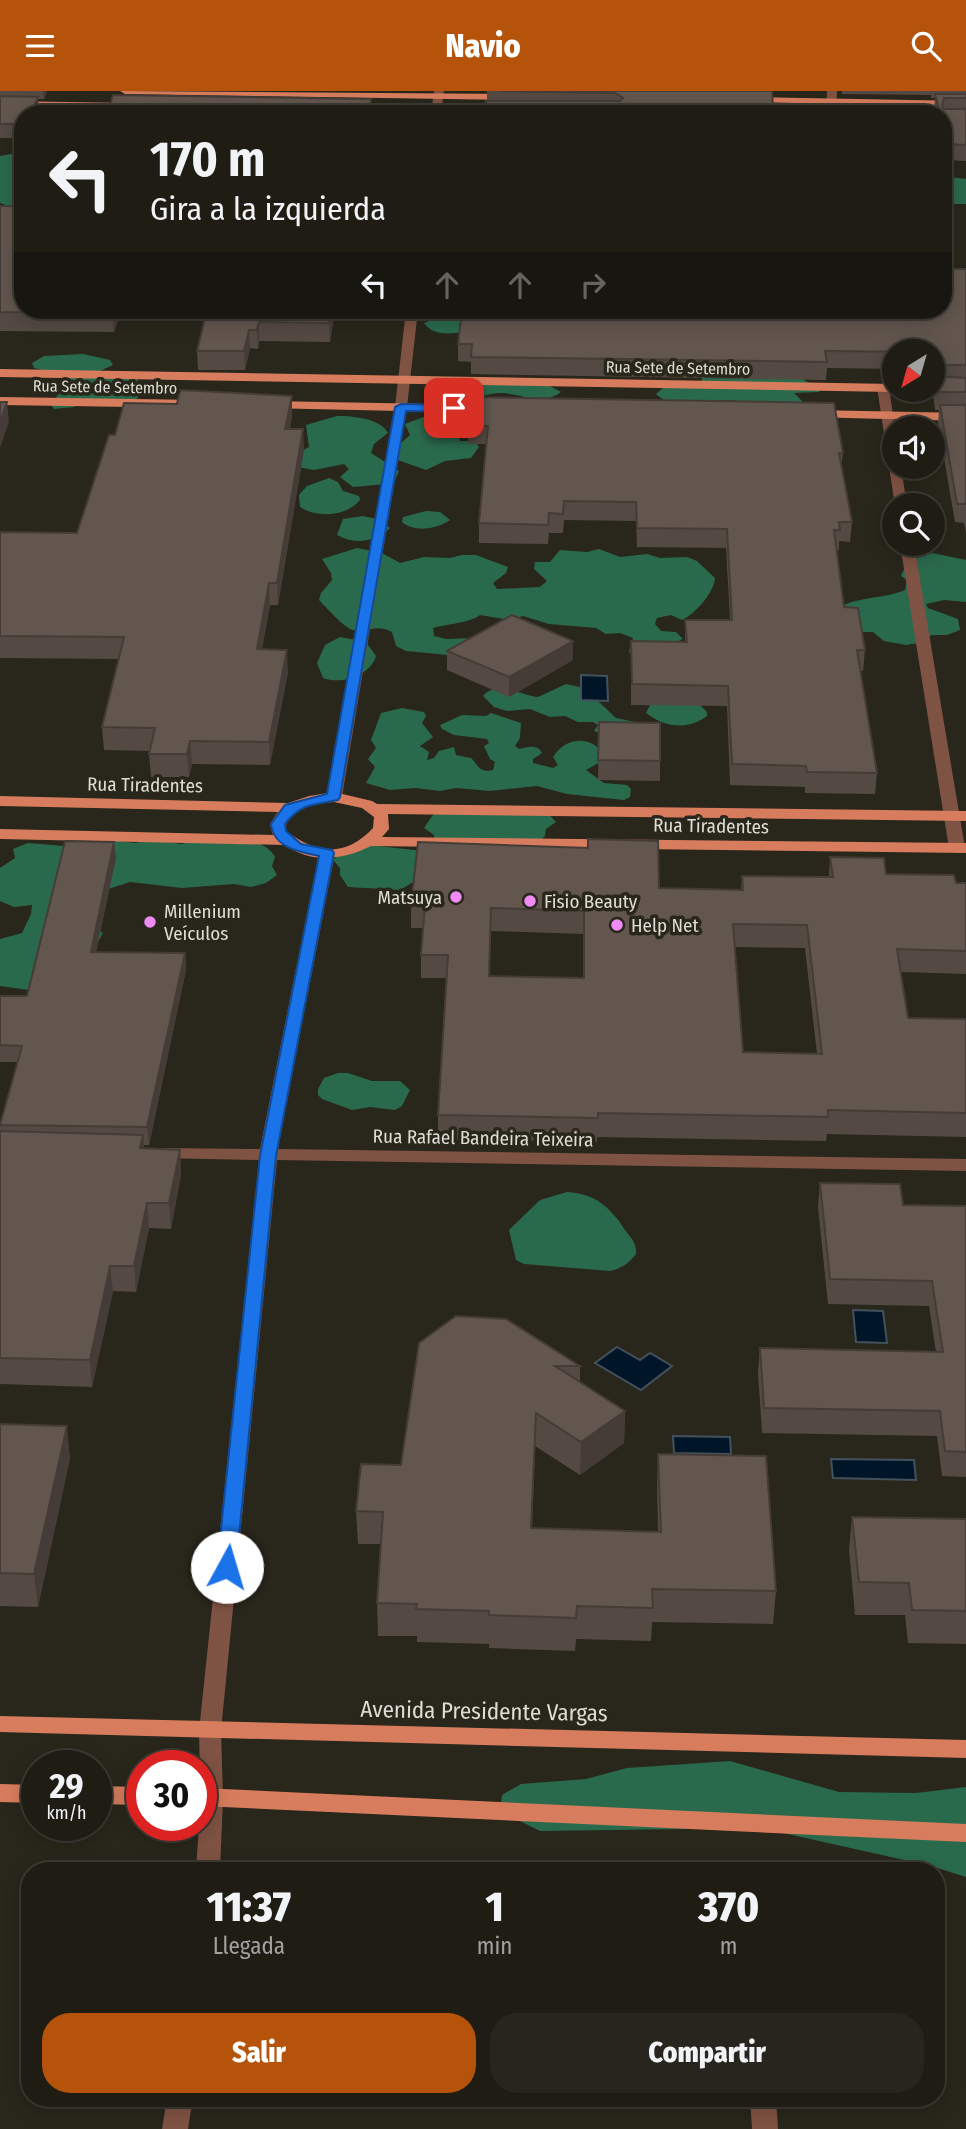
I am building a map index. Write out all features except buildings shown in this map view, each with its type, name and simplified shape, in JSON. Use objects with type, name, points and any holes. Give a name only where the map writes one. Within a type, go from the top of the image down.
[{"type":"main road","points":[[125,91],[520,97]]},
{"type":"main road","points":[[738,100],[832,96],[966,104]]},
{"type":"main road","points":[[0,104],[75,105]]},
{"type":"main road","name":"Rua Sete de Setembro","points":[[0,373],[882,388]]},
{"type":"main road","name":"Rua Sete de Setembro","points":[[0,401],[207,404]]},
{"type":"main road","points":[[249,405],[498,409]]},
{"type":"main road","points":[[803,414],[966,417]]},
{"type":"main road","name":"Rua Tiradentes","points":[[0,801],[290,808],[317,798],[334,797],[357,801],[375,809],[966,816]]},
{"type":"main road","points":[[290,808],[278,824],[279,833],[296,847],[327,853]]},
{"type":"main road","points":[[372,842],[380,834],[383,825],[382,817],[375,809]]},
{"type":"main road","points":[[0,834],[285,840]]},
{"type":"main road","name":"Rua Tiradentes","points":[[327,853],[359,848],[372,842],[961,848]]},
{"type":"main road","name":"Avenida Presidente Vargas","points":[[0,1724],[966,1749]]},
{"type":"main road","points":[[0,1793],[21,1794]]},
{"type":"main road","points":[[217,1798],[966,1833]]},
{"type":"street","points":[[334,797],[401,407],[411,319]]},
{"type":"street","points":[[886,415],[887,403]]},
{"type":"street","points":[[909,556],[949,815],[961,848]]},
{"type":"street","points":[[209,1750],[268,1156],[327,853]]},
{"type":"street","name":"Rua Rafael Bandeira Teixeira","points":[[134,1153],[966,1165]]},
{"type":"street","points":[[208,1841],[208,1862]]},
{"type":"street","points":[[175,2129],[179,2107]]},
{"type":"street","points":[[764,2107],[765,2129]]},
{"type":"green space","points":[[14,154],[14,206],[0,203],[0,156]]},
{"type":"green space","points":[[952,177],[966,179],[966,204],[952,204]]},
{"type":"green space","points":[[434,319],[468,319],[463,332],[437,332],[424,323]]},
{"type":"green space","points":[[83,354],[110,360],[113,365],[100,371],[137,379],[142,392],[136,400],[76,404],[74,407],[54,409],[50,404],[57,397],[54,389],[62,382],[60,380],[69,376],[34,368],[32,363],[44,356]]},
{"type":"green space","points":[[702,378],[802,379],[820,389],[819,392],[794,393],[802,401],[801,404],[762,410],[735,400],[692,403],[662,399],[656,394],[664,387],[702,384]]},
{"type":"green space","points":[[548,385],[561,392],[539,399],[503,393],[475,396],[465,394],[469,386]]},
{"type":"green space","points":[[434,413],[462,415],[469,420],[457,430],[460,441],[474,441],[479,447],[471,458],[445,461],[426,470],[395,459],[393,450],[410,435],[405,424]]},
{"type":"green space","points":[[337,416],[365,419],[384,428],[388,433],[374,444],[371,453],[399,471],[395,480],[387,484],[353,487],[340,477],[349,469],[344,464],[314,470],[297,467],[296,454],[309,447],[306,425]]},
{"type":"green space","points":[[329,478],[338,482],[343,491],[359,496],[360,500],[347,510],[331,514],[315,513],[300,507],[299,495],[307,486]]},
{"type":"green space","points":[[426,511],[440,512],[450,520],[426,529],[413,528],[402,522],[403,517]]},
{"type":"green space","points":[[363,516],[381,520],[390,528],[365,541],[350,540],[337,535],[343,519]]},
{"type":"green space","points":[[357,548],[382,553],[400,563],[424,557],[476,555],[508,567],[506,573],[493,583],[497,589],[540,587],[547,581],[534,569],[535,562],[550,562],[560,550],[587,552],[599,549],[620,557],[647,554],[660,558],[687,557],[697,561],[715,578],[708,596],[687,617],[682,620],[671,615],[657,618],[655,624],[661,631],[676,632],[683,639],[637,659],[629,652],[633,638],[620,633],[606,634],[596,628],[549,624],[523,616],[510,620],[480,615],[464,622],[433,628],[434,636],[446,639],[476,638],[448,655],[406,651],[396,646],[392,632],[386,629],[349,629],[319,600],[321,593],[332,580],[331,573],[322,559]]},
{"type":"green space","points":[[945,556],[966,560],[966,602],[944,600],[926,604],[928,608],[958,619],[960,630],[947,635],[932,635],[919,643],[906,645],[884,641],[873,632],[858,632],[840,607],[905,590],[907,580],[901,576],[909,563],[917,558]]},
{"type":"green space","points":[[340,637],[366,642],[376,656],[368,669],[354,677],[338,680],[323,678],[317,663],[325,645]]},
{"type":"green space","points":[[566,684],[584,688],[616,718],[640,723],[648,729],[609,736],[594,731],[598,725],[593,722],[578,722],[565,716],[550,717],[530,709],[507,711],[494,707],[483,696],[489,691],[502,688],[538,697]]},
{"type":"green space","points":[[653,699],[700,705],[707,712],[707,716],[692,724],[668,724],[646,713]]},
{"type":"green space","points":[[402,708],[424,712],[426,716],[422,723],[433,737],[420,746],[429,752],[427,760],[434,758],[439,751],[454,747],[456,755],[471,758],[482,770],[493,770],[495,762],[490,759],[484,746],[489,743],[487,739],[454,735],[440,725],[462,715],[486,716],[491,713],[521,723],[520,738],[515,746],[519,749],[538,748],[542,753],[533,759],[533,763],[553,768],[558,765],[553,757],[564,745],[571,742],[585,741],[598,747],[603,753],[602,761],[586,770],[604,783],[627,785],[631,789],[630,797],[624,800],[567,794],[537,786],[490,791],[456,788],[440,791],[415,788],[390,790],[366,783],[375,767],[368,759],[376,748],[371,740],[381,713]]},
{"type":"green space","points":[[440,810],[547,812],[556,822],[546,829],[541,840],[435,840],[434,835],[424,828]]},
{"type":"green space","points":[[213,837],[248,841],[264,846],[275,857],[272,866],[277,875],[266,883],[251,887],[234,884],[182,888],[130,882],[99,892],[92,926],[103,933],[98,942],[29,990],[0,986],[0,939],[22,933],[32,905],[14,907],[0,901],[0,868],[15,858],[13,849],[28,843],[76,847],[105,839],[135,843],[151,839],[181,844]]},
{"type":"green space","points":[[369,845],[423,851],[415,881],[400,890],[348,887],[340,875],[340,868],[333,860],[342,852]]},
{"type":"green space","points":[[348,1073],[372,1081],[400,1081],[410,1090],[402,1106],[395,1110],[370,1107],[352,1110],[318,1095],[324,1078]]},
{"type":"green space","points":[[567,1192],[594,1199],[614,1215],[636,1247],[636,1254],[628,1263],[610,1271],[524,1264],[516,1260],[509,1230],[540,1200]]},
{"type":"green space","points":[[730,1761],[839,1792],[916,1793],[966,1787],[966,1877],[945,1870],[945,1862],[913,1862],[761,1828],[540,1831],[500,1811],[502,1795],[521,1784],[586,1779],[627,1768]]},
{"type":"water","points":[[581,675],[607,676],[608,701],[581,700]]},
{"type":"water","points":[[853,1310],[883,1311],[887,1343],[856,1342]]},
{"type":"water","points":[[617,1347],[640,1360],[650,1353],[672,1366],[641,1390],[595,1363]]},
{"type":"water","points":[[673,1436],[730,1437],[731,1454],[674,1453]]},
{"type":"water","points":[[831,1459],[914,1460],[916,1480],[833,1478]]},
{"type":"place","name":"Matsuya","points":[[456,897]]},
{"type":"place","name":"Fisio Beauty","points":[[530,901]]},
{"type":"place","name":"Millenium Veículos","points":[[150,922]]},
{"type":"place","name":"Help Net","points":[[617,925]]},
{"type":"route","points":[[227,1567],[268,1156],[327,853],[296,847],[279,833],[278,824],[282,815],[302,802],[334,797],[401,407],[454,408]]}]
